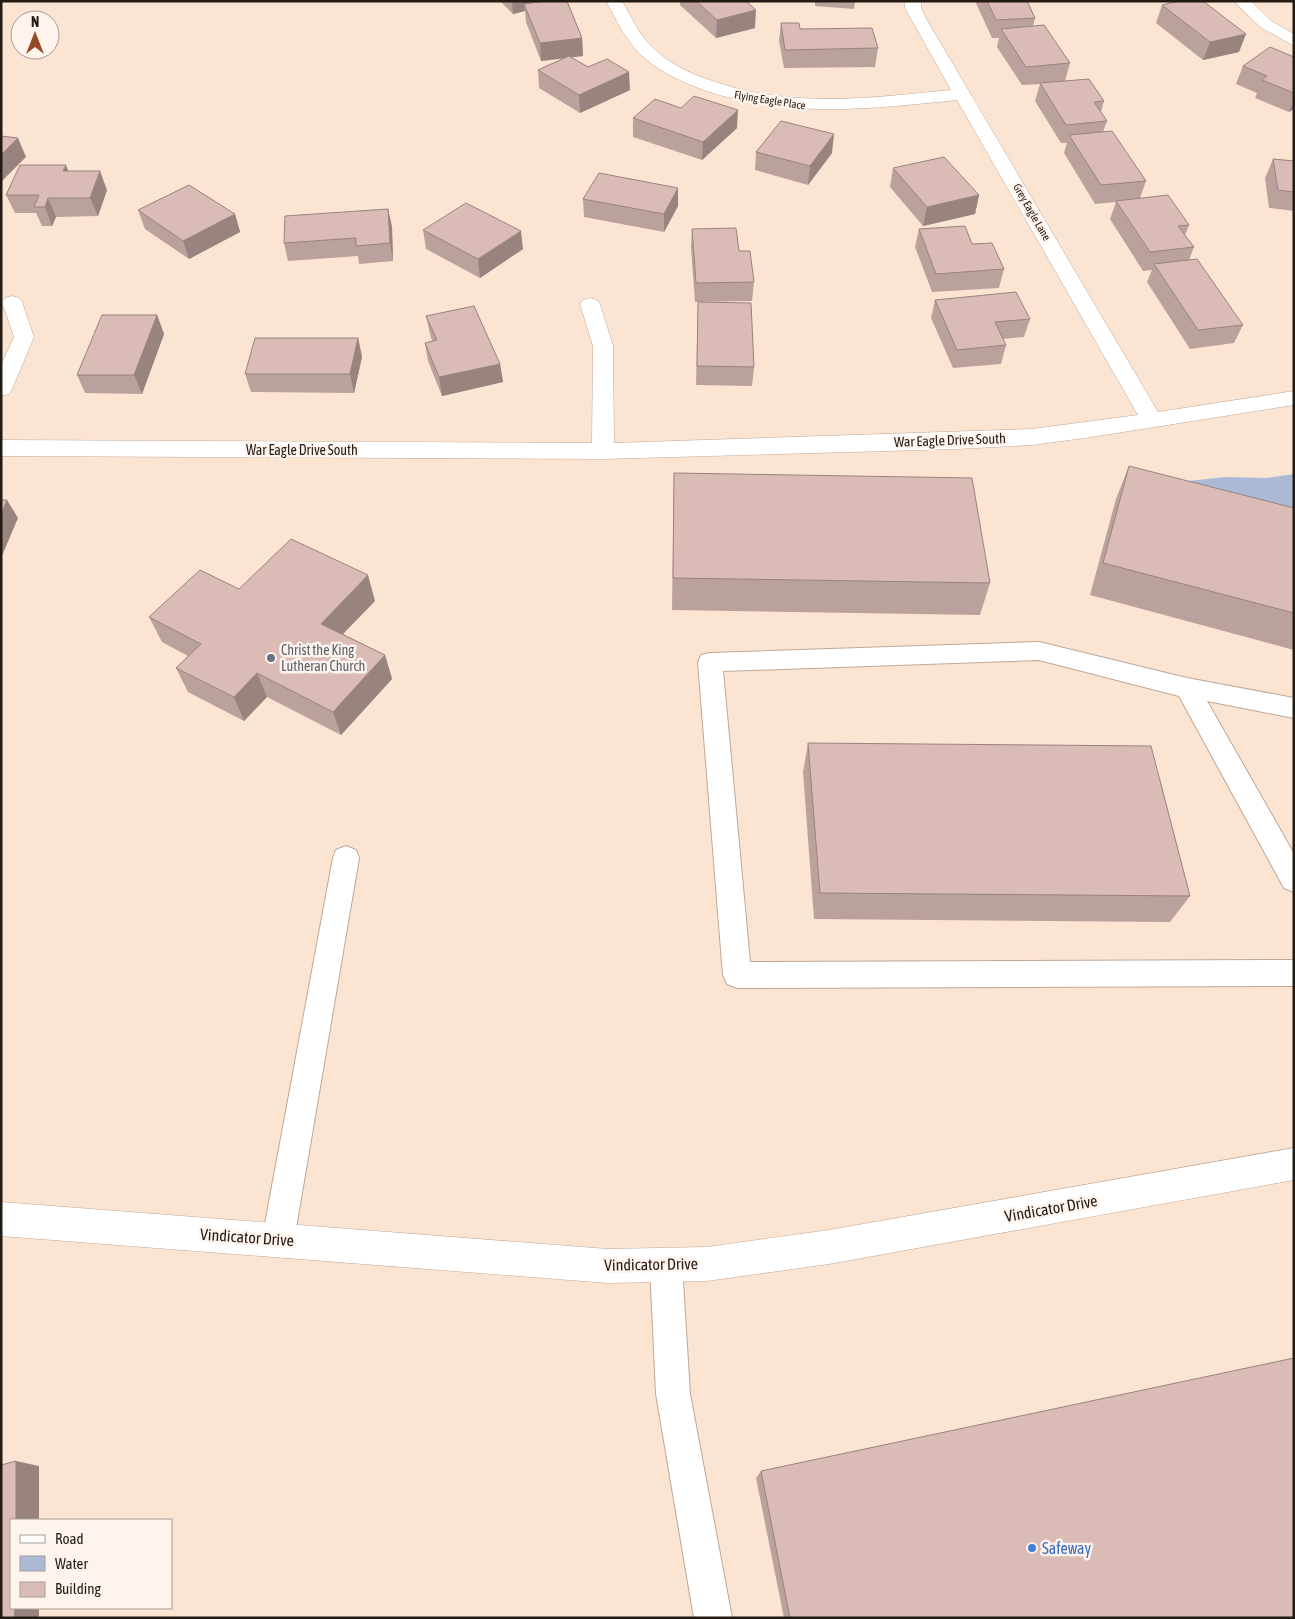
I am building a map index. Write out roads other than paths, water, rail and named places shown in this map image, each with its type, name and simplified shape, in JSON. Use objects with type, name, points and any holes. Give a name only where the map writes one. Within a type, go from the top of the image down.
[{"type":"street","name":"Flying Eagle Place","points":[[614,1],[640,44],[658,61],[714,89],[749,99],[790,105],[822,106],[963,94]]},
{"type":"street","name":"Grey Eagle Lane","points":[[913,1],[913,8],[920,22],[1153,422]]},
{"type":"street","points":[[1242,1],[1252,14],[1264,24],[1294,42]]},
{"type":"street","points":[[1,389],[24,337],[12,302]]},
{"type":"street","points":[[590,304],[603,346],[603,451]]},
{"type":"street","name":"War Eagle Drive South","points":[[1,448],[603,451],[1032,437],[1153,422],[1294,398]]},
{"type":"street","name":"Vindicator Drive","points":[[1,1219],[608,1266],[707,1264],[829,1247],[1294,1164]]},
{"type":"lane","points":[[1294,708],[1187,688],[1039,651],[710,662],[737,975],[1294,973]]},
{"type":"lane","points":[[1187,688],[1294,880]]},
{"type":"lane","points":[[278,1240],[346,858]]},
{"type":"lane","points":[[666,1265],[673,1394],[713,1618]]},
{"type":"water","points":[[1294,474],[1294,543],[1152,485],[1225,477],[1267,478]]},
{"type":"place","name":"Christ the King Lutheran Church","points":[[271,658]]},
{"type":"place","name":"Safeway","points":[[1032,1548]]}]
